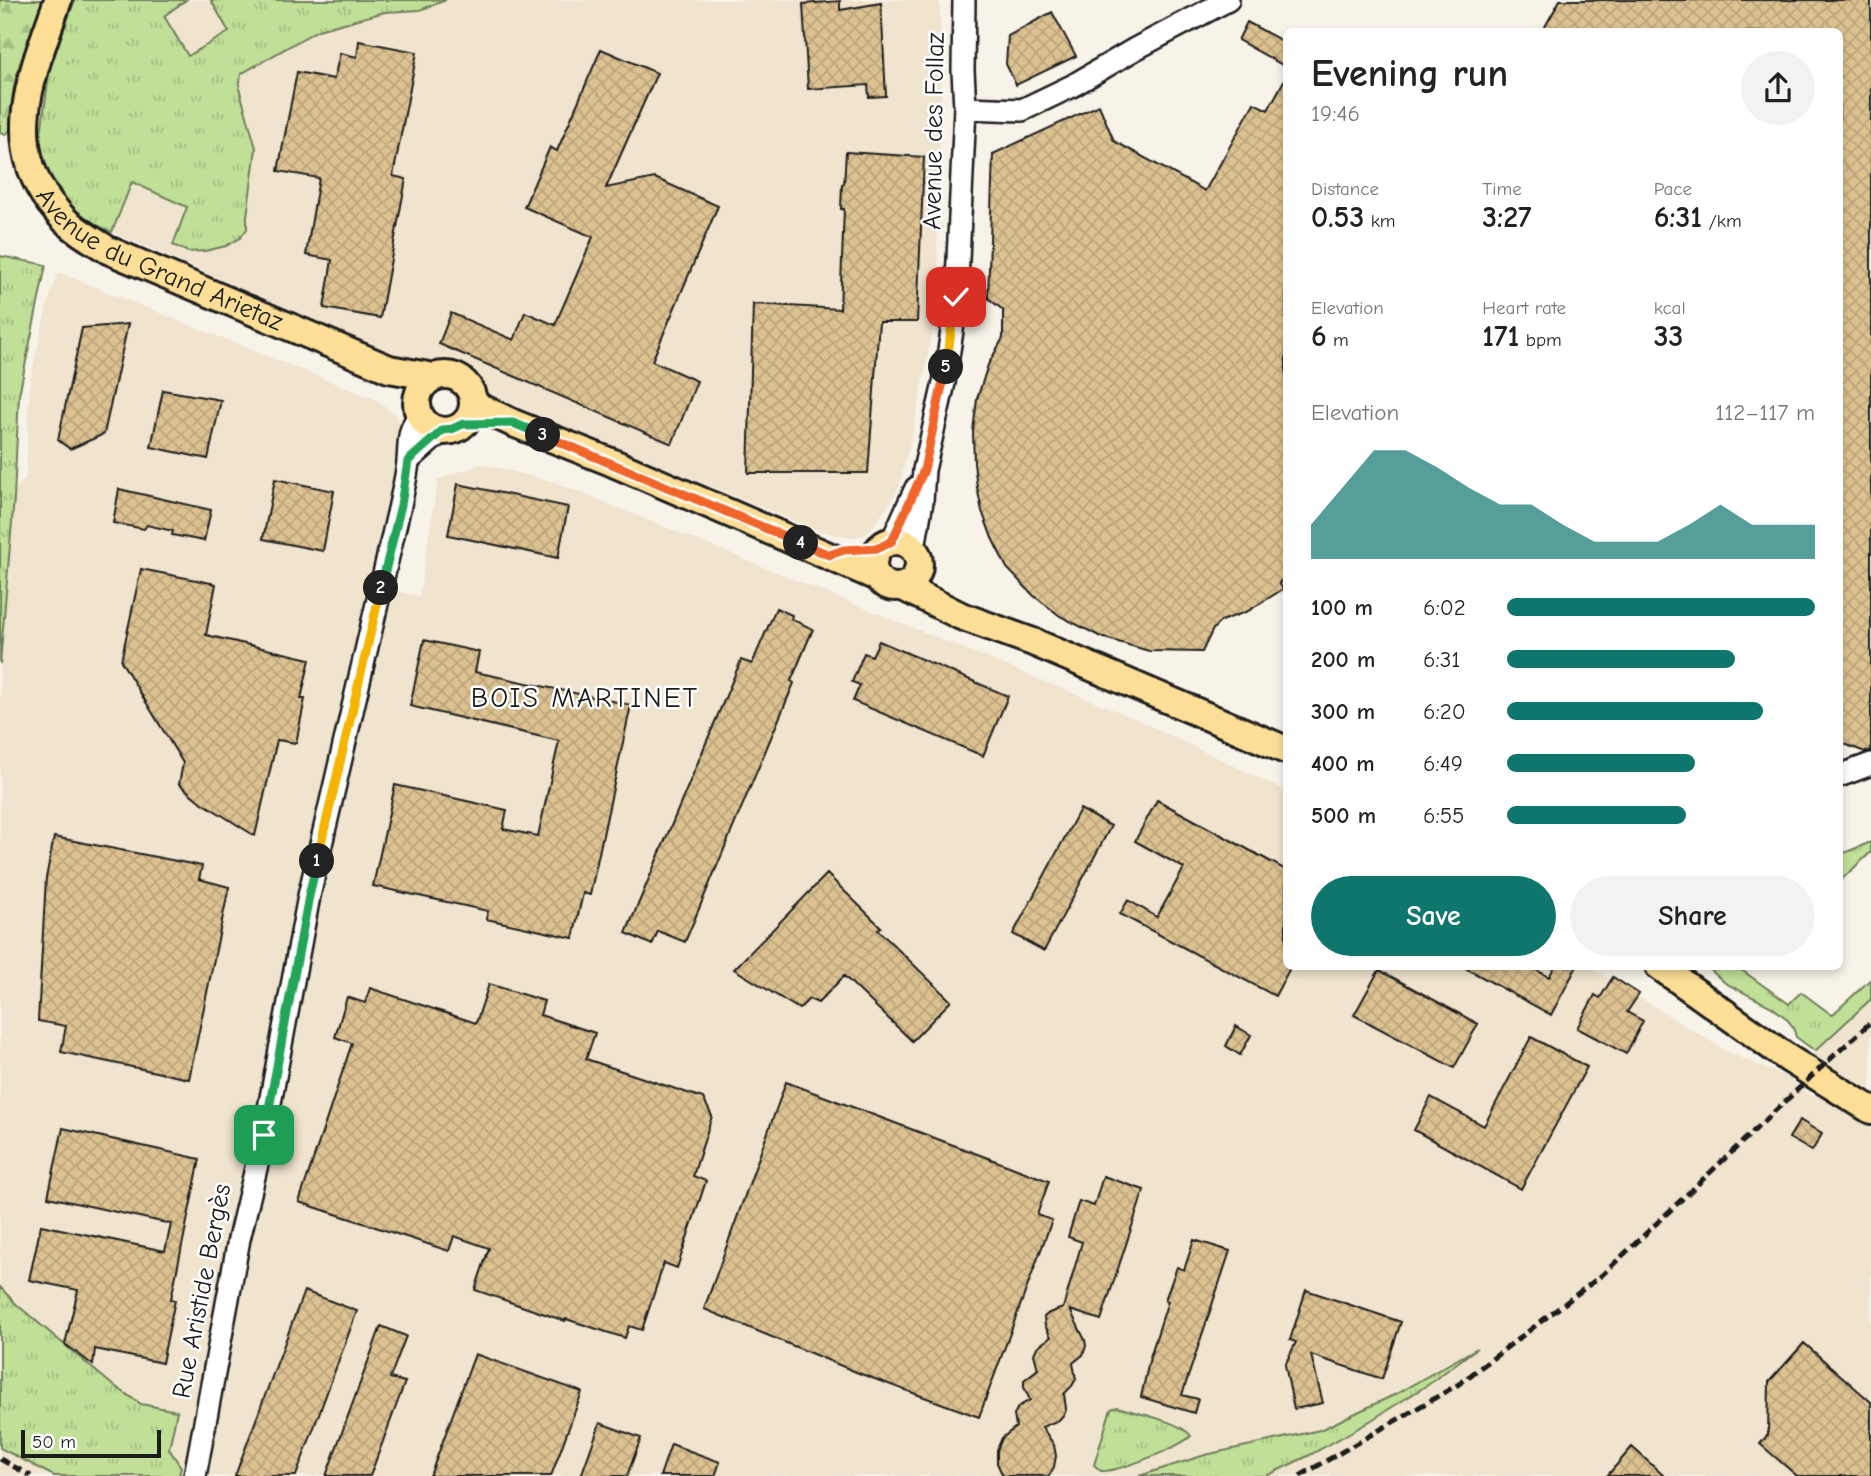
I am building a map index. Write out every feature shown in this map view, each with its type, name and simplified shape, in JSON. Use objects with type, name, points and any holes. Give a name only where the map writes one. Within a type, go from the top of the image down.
[{"type":"main road","name":"Avenue du Grand Arietaz","points":[[58,0],[32,74],[24,116],[30,167],[39,188],[59,215],[108,250],[389,369],[434,377]]},
{"type":"main road","name":"Avenue du Grand Arietaz","points":[[389,369],[419,406]]},
{"type":"main road","points":[[460,420],[472,395],[467,386],[461,380],[443,375],[426,382],[420,390],[419,406],[427,424],[435,428],[460,420],[513,423],[611,462],[877,577],[873,562],[875,555],[901,558]]},
{"type":"main road","points":[[829,555],[844,550],[901,558],[961,616],[1033,642],[1283,749]]},
{"type":"main road","points":[[1665,970],[1789,1059],[1871,1110]]},
{"type":"street","name":"Avenue des Follaz","points":[[901,558],[922,501],[924,470],[944,383],[952,331],[961,230],[965,108],[964,0]]},
{"type":"street","points":[[965,108],[1022,110],[1228,0]]},
{"type":"street","name":"Rue Aristide Bergès","points":[[195,1476],[239,1239],[264,1135],[309,896],[401,505],[408,443],[419,406]]},
{"type":"street","points":[[408,461],[460,420]]},
{"type":"street","points":[[1843,774],[1871,764]]},
{"type":"shaded area","points":[[75,0],[940,0],[941,119],[937,228],[939,294],[918,409],[899,488],[885,511],[866,535],[850,537],[818,531],[456,381],[79,218],[50,66]]},
{"type":"shaded area","points":[[58,272],[377,400],[397,416],[407,434],[369,585],[419,596],[438,479],[482,464],[555,482],[1132,717],[1283,790],[1283,970],[1595,970],[1730,1053],[1788,1078],[1814,1097],[1834,1076],[1808,1058],[1871,999],[1871,1476],[0,1476],[0,522],[1,505],[26,477],[31,376],[47,305]]},
{"type":"green space","points":[[0,0],[44,0],[26,46],[12,96],[13,128],[5,134],[0,132]]},
{"type":"green space","points":[[75,0],[186,0],[164,16],[188,56],[229,32],[211,0],[446,0],[420,10],[385,12],[318,30],[241,74],[239,88],[256,148],[247,229],[240,238],[226,246],[188,252],[173,245],[187,207],[132,182],[112,232],[79,218],[38,156],[50,66]]},
{"type":"green space","points":[[0,256],[46,265],[19,395],[14,498],[0,664]]},
{"type":"green space","points":[[1871,842],[1871,852],[1843,878],[1843,853]]},
{"type":"green space","points":[[1710,970],[1742,970],[1789,1004],[1801,992],[1832,1015],[1871,979],[1871,999],[1815,1051],[1796,1037],[1786,1018],[1772,1007],[1725,983]]},
{"type":"green space","points":[[0,1287],[16,1304],[110,1383],[141,1404],[177,1411],[169,1449],[181,1467],[179,1476],[54,1476],[0,1448]]},
{"type":"green space","points":[[1477,1348],[1429,1384],[1362,1426],[1266,1476],[1139,1476],[1205,1455],[1320,1430],[1396,1394]]},
{"type":"green space","points":[[1117,1407],[1168,1422],[1191,1436],[1148,1458],[1120,1468],[1101,1471],[1094,1465],[1111,1409]]},
{"type":"building","points":[[1560,0],[1871,0],[1871,751],[1865,752],[1843,744],[1843,28],[1544,28]]},
{"type":"building","points":[[840,1],[840,10],[881,3],[886,96],[869,97],[868,85],[808,89],[803,4]]},
{"type":"building","points":[[1052,12],[1076,56],[1016,85],[1006,64],[1008,36]]},
{"type":"building","points":[[1247,22],[1283,41],[1283,65],[1238,40]]},
{"type":"building","points":[[359,41],[417,52],[393,176],[406,179],[380,318],[324,308],[332,260],[306,255],[319,178],[278,171],[297,72],[334,79],[340,53],[357,57]]},
{"type":"building","points":[[601,49],[657,73],[606,188],[655,178],[718,206],[652,361],[697,381],[672,444],[439,344],[451,313],[514,340],[525,312],[555,325],[593,237],[524,207],[550,147],[557,151]]},
{"type":"building","points":[[1283,82],[1283,579],[1279,583],[1283,589],[1248,611],[1221,621],[1213,629],[1202,652],[1149,651],[1101,637],[1060,616],[1034,596],[1007,568],[982,511],[974,463],[973,431],[977,399],[988,365],[1003,338],[1003,310],[988,298],[993,154],[1099,105],[1114,141],[1205,191],[1254,103],[1268,110]]},
{"type":"building","points":[[846,152],[924,157],[917,322],[879,322],[868,473],[748,473],[753,304],[840,309],[844,209],[841,209]]},
{"type":"building","points":[[128,324],[104,434],[70,449],[58,440],[82,328]]},
{"type":"building","points":[[163,390],[221,400],[208,459],[151,447]]},
{"type":"building","points":[[275,479],[334,491],[323,551],[263,539]]},
{"type":"building","points":[[458,484],[568,507],[558,558],[448,535]]},
{"type":"building","points":[[119,489],[211,510],[204,541],[172,535],[173,531],[147,525],[144,529],[113,523]]},
{"type":"building","points":[[141,569],[216,584],[206,635],[310,659],[301,699],[305,699],[296,743],[277,740],[255,836],[198,800],[179,784],[183,763],[121,661]]},
{"type":"building","points":[[776,608],[792,615],[791,619],[813,629],[791,681],[794,683],[685,942],[658,931],[652,945],[626,933],[741,660],[752,664]]},
{"type":"building","points":[[424,640],[479,652],[475,672],[631,705],[590,895],[583,893],[573,938],[486,919],[488,911],[373,886],[395,785],[507,810],[503,829],[538,836],[559,741],[410,706]]},
{"type":"building","points":[[879,641],[1008,696],[983,756],[853,701],[860,685],[852,682],[864,653],[872,656]]},
{"type":"building","points":[[1157,800],[1283,868],[1283,970],[1289,970],[1275,996],[1120,914],[1128,900],[1157,917],[1184,868],[1135,841]]},
{"type":"building","points":[[1080,809],[1111,826],[1044,951],[1013,934]]},
{"type":"building","points":[[54,837],[202,866],[199,879],[229,887],[189,1079],[61,1052],[66,1026],[38,1021],[46,878]]},
{"type":"building","points":[[827,874],[881,927],[878,930],[951,1001],[912,1041],[844,976],[818,1003],[809,999],[799,1009],[734,969]]},
{"type":"building","points":[[1379,970],[1478,1024],[1454,1068],[1354,1015]]},
{"type":"building","points":[[1469,970],[1536,970],[1549,977],[1553,970],[1575,970],[1551,1015]]},
{"type":"building","points":[[1613,977],[1639,994],[1627,1012],[1643,1021],[1626,1054],[1577,1028],[1595,995],[1600,998]]},
{"type":"building","points":[[489,984],[544,1001],[540,1015],[595,1033],[586,1059],[703,1098],[712,1116],[693,1176],[706,1181],[677,1268],[664,1263],[642,1330],[629,1326],[625,1338],[475,1290],[489,1248],[454,1236],[449,1251],[299,1202],[352,1043],[335,1037],[347,997],[365,1003],[370,988],[476,1023]]},
{"type":"building","points":[[1236,1026],[1251,1035],[1240,1055],[1226,1046]]},
{"type":"building","points":[[1531,1037],[1587,1067],[1521,1189],[1414,1130],[1431,1097],[1484,1126]]},
{"type":"building","points":[[786,1082],[1049,1181],[1037,1215],[1052,1220],[979,1417],[861,1374],[704,1309]]},
{"type":"building","points":[[1800,1120],[1822,1134],[1812,1151],[1789,1138]]},
{"type":"building","points":[[63,1128],[200,1159],[171,1299],[175,1300],[162,1363],[95,1349],[93,1365],[65,1344],[78,1290],[29,1280],[41,1225],[165,1251],[171,1224],[48,1197]]},
{"type":"building","points":[[1103,1176],[1144,1190],[1101,1320],[1070,1310],[1086,1346],[1083,1355],[1073,1363],[1076,1379],[1064,1394],[1065,1413],[1059,1420],[1042,1427],[1054,1445],[1054,1467],[1049,1476],[1003,1476],[997,1463],[997,1450],[1002,1438],[1016,1427],[1014,1415],[1018,1407],[1030,1400],[1024,1380],[1038,1369],[1034,1354],[1037,1347],[1051,1337],[1044,1317],[1063,1308],[1082,1242],[1068,1237],[1079,1201],[1094,1206]]},
{"type":"building","points":[[1194,1240],[1230,1251],[1182,1395],[1198,1399],[1194,1413],[1141,1397],[1150,1357],[1168,1301],[1165,1300],[1177,1267],[1184,1270]]},
{"type":"building","points":[[1306,1290],[1401,1322],[1382,1379],[1311,1355],[1323,1403],[1294,1409],[1285,1365],[1296,1342],[1290,1340]]},
{"type":"building","points":[[304,1291],[357,1311],[296,1476],[235,1476]]},
{"type":"building","points":[[381,1326],[406,1336],[390,1378],[405,1382],[370,1476],[326,1476]]},
{"type":"building","points":[[1804,1343],[1871,1402],[1871,1476],[1797,1476],[1760,1444],[1768,1435],[1769,1382]]},
{"type":"building","points":[[475,1354],[582,1392],[551,1476],[430,1476]]},
{"type":"building","points":[[600,1423],[641,1438],[627,1476],[581,1476]]},
{"type":"building","points":[[671,1444],[720,1462],[715,1476],[660,1476]]},
{"type":"building","points":[[1632,1447],[1641,1455],[1664,1476],[1607,1476]]},
{"type":"railway","points":[[1300,1476],[1459,1384],[1602,1275],[1871,1022]]},
{"type":"railway","points":[[0,1459],[31,1476]]},
{"type":"district","name":"BOIS MARTINET","points":[[585,698]]},
{"type":"route","points":[[264,1135],[309,896],[401,505],[408,461],[443,430],[463,424],[513,423],[829,555],[844,550],[879,548],[892,541],[924,470],[944,383],[956,297]]}]
